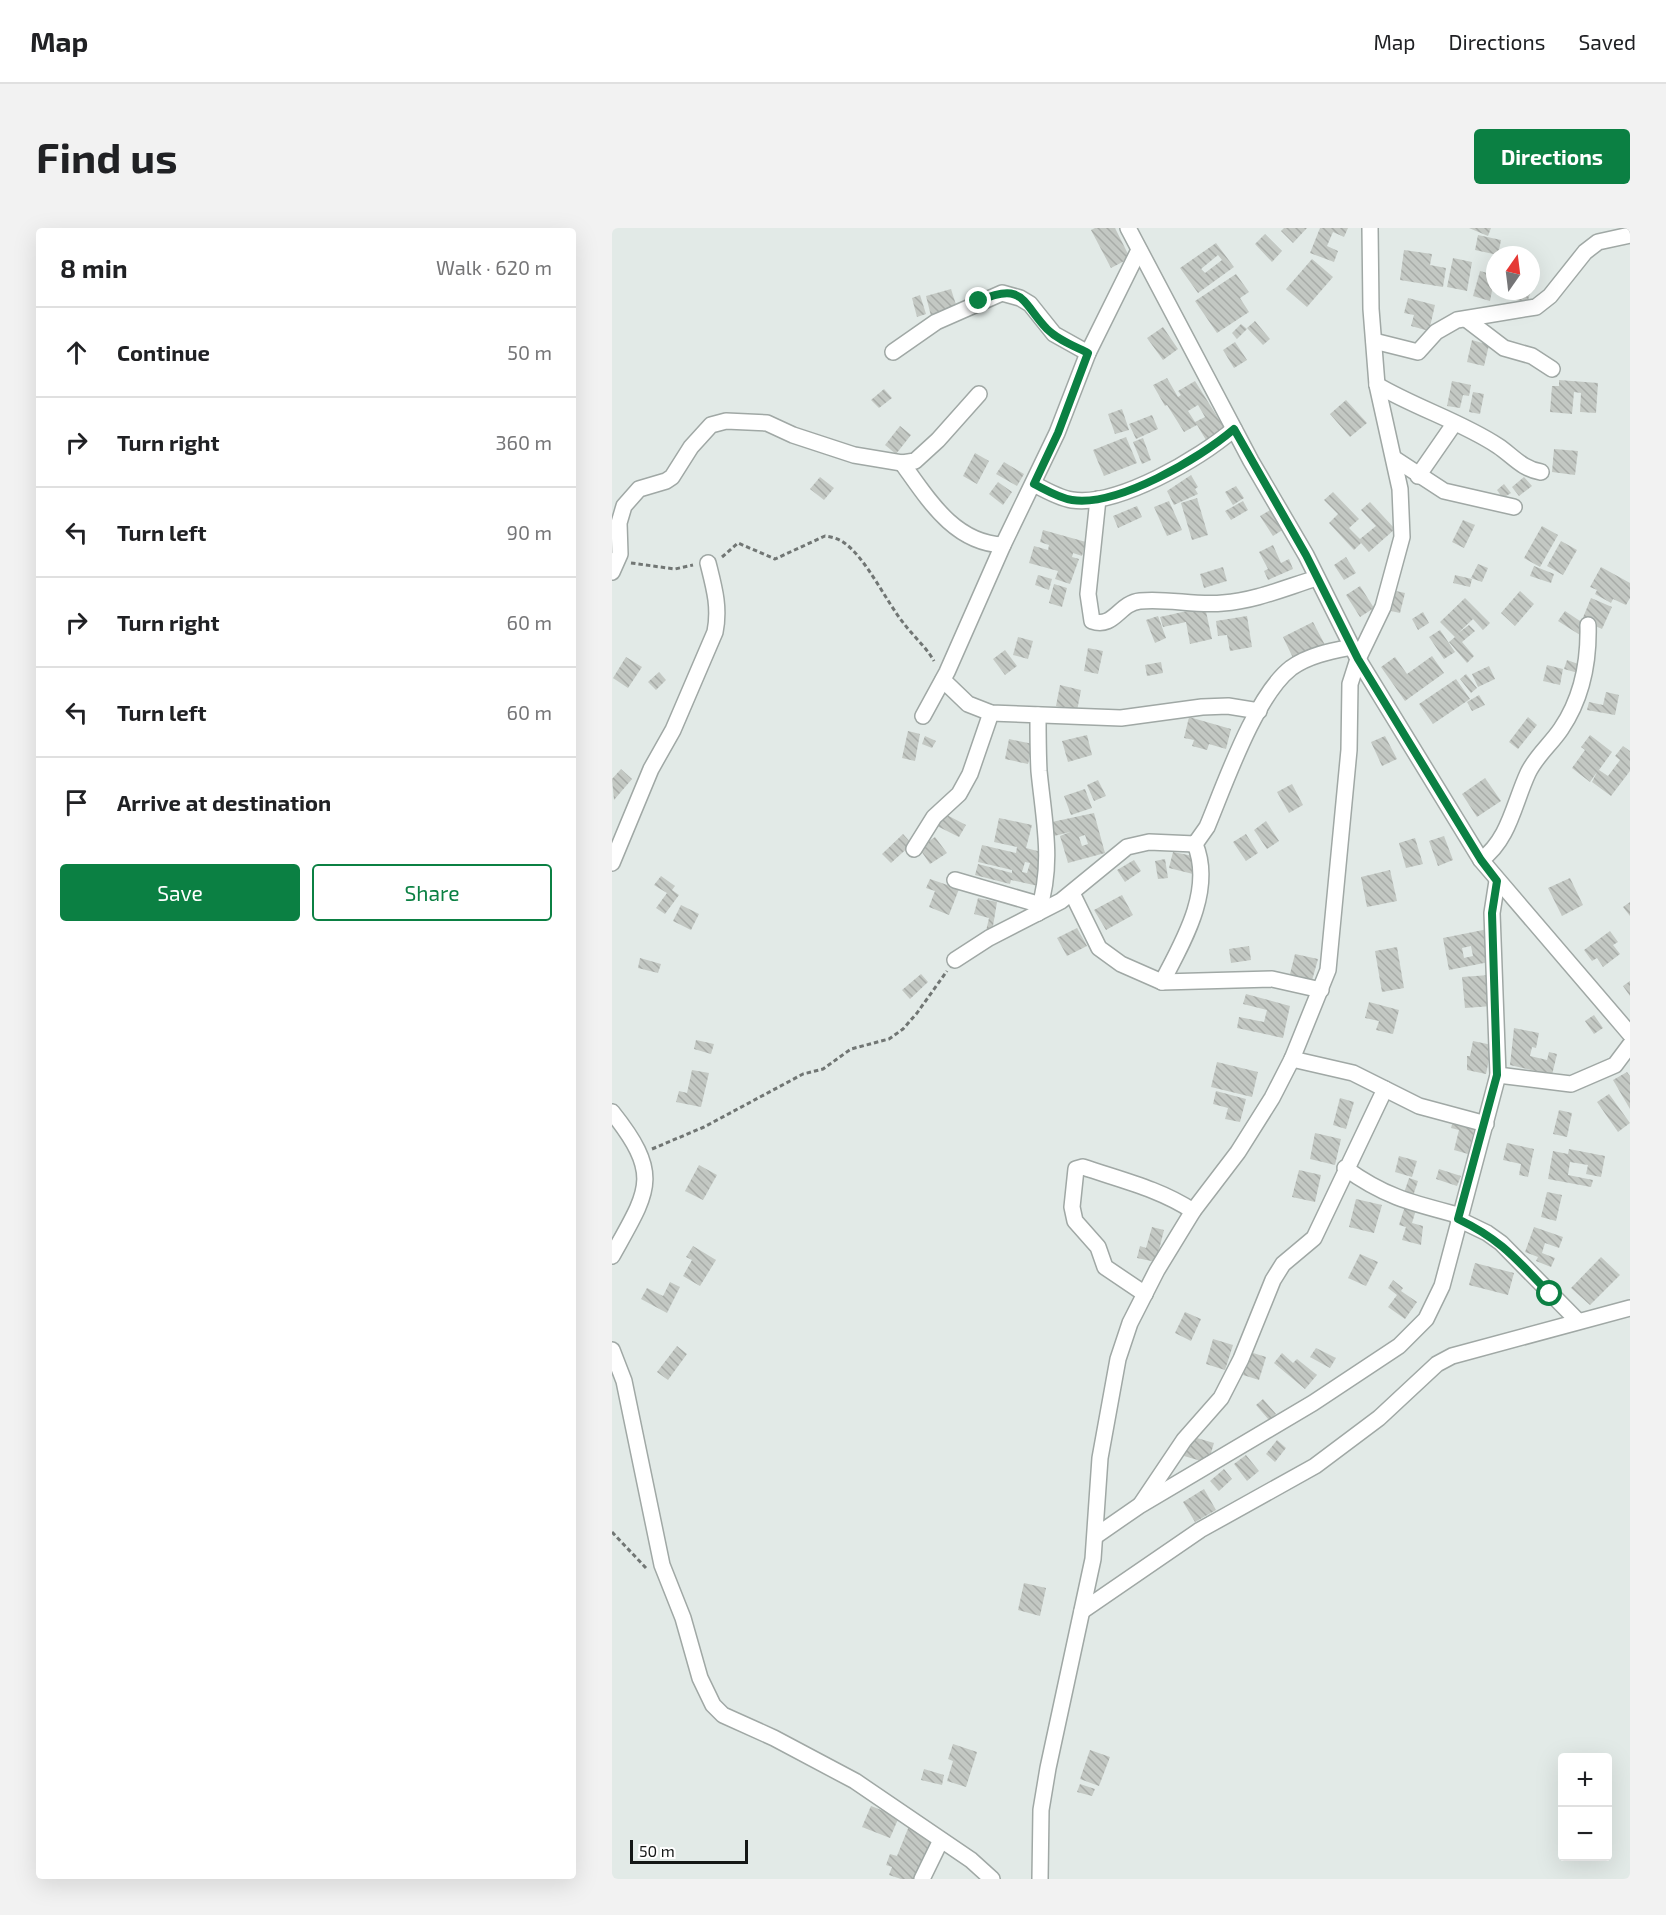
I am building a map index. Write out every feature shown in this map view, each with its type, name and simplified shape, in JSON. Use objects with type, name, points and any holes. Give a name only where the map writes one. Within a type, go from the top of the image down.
[{"type":"street","points":[[1040,1879],[1041,1810],[1097,1535],[1100,1458],[1118,1359],[1130,1323],[1193,1211],[1238,1152],[1292,1059],[1328,970],[1349,750],[1350,684],[1355,653],[1383,608],[1402,537],[1395,459],[1377,385],[1370,228]]},
{"type":"street","points":[[1374,341],[1418,352],[1445,325],[1466,319],[1536,307],[1550,296],[1586,252],[1598,242],[1630,235]]},
{"type":"street","points":[[923,716],[945,676],[1003,545],[1058,433],[1135,236]]},
{"type":"street","points":[[1135,236],[1234,429],[1317,578],[1355,653],[1481,860],[1497,881],[1624,1016],[1630,1034]]},
{"type":"street","points":[[893,352],[936,322],[1002,293],[1020,298],[1030,304],[1054,334],[1088,353]]},
{"type":"street","points":[[1466,319],[1504,348],[1532,356],[1552,369]]},
{"type":"street","points":[[1377,385],[1411,405],[1498,445],[1521,465],[1541,472]]},
{"type":"street","points":[[616,565],[619,523],[624,506],[639,489],[666,482],[672,477],[691,447],[711,425],[734,421],[767,423],[793,435],[843,452],[902,463],[915,461],[925,454],[979,394]]},
{"type":"street","points":[[1418,476],[1454,424]]},
{"type":"street","points":[[1034,484],[1070,500],[1098,499],[1184,465],[1234,429]]},
{"type":"street","points":[[1395,459],[1444,491],[1462,497],[1514,507]]},
{"type":"street","points":[[902,463],[942,514],[960,531],[972,540],[985,544],[1003,545]]},
{"type":"street","points":[[1098,499],[1088,594],[1089,615],[1092,621],[1101,624],[1107,622],[1122,608],[1137,601],[1221,604],[1240,601],[1317,578]]},
{"type":"street","points":[[612,863],[651,769],[673,730],[715,632],[719,615],[718,602],[708,563]]},
{"type":"street","points":[[1481,860],[1495,850],[1529,770],[1561,730],[1572,708],[1585,675],[1588,625]]},
{"type":"street","points":[[1196,844],[1207,827],[1259,711],[1277,681],[1292,668],[1321,654],[1355,653]]},
{"type":"street","points":[[945,676],[968,704],[991,713],[1121,718],[1178,709],[1228,706],[1259,711]]},
{"type":"street","points":[[914,849],[934,817],[958,794],[964,784],[980,749],[991,713]]},
{"type":"street","points":[[1038,715],[1039,769],[1048,865],[1046,886],[1039,909]]},
{"type":"street","points":[[955,960],[1039,909],[1072,893],[1127,847],[1149,842],[1196,844]]},
{"type":"street","points":[[1162,982],[1186,936],[1200,888],[1202,860],[1196,844]]},
{"type":"street","points":[[955,880],[1039,909]]},
{"type":"street","points":[[1097,1535],[1139,1506],[1313,1403],[1399,1346],[1426,1319],[1434,1307],[1486,1124],[1497,1075],[1492,913],[1497,881]]},
{"type":"street","points":[[1072,893],[1099,948],[1121,964],[1162,982],[1272,979],[1321,990]]},
{"type":"street","points":[[1497,1075],[1571,1084],[1615,1065],[1630,1045]]},
{"type":"street","points":[[1292,1059],[1353,1073],[1419,1106],[1486,1124]]},
{"type":"street","points":[[1139,1506],[1184,1440],[1221,1398],[1241,1359],[1273,1280],[1283,1264],[1314,1238],[1345,1168],[1385,1089]]},
{"type":"street","points":[[612,1112],[638,1155],[647,1175],[645,1192],[612,1256]]},
{"type":"street","points":[[1145,1294],[1105,1267],[1098,1247],[1075,1221],[1072,1207],[1076,1169],[1083,1167],[1148,1188],[1177,1200],[1193,1211]]},
{"type":"street","points":[[1345,1168],[1371,1188],[1458,1217],[1487,1233],[1501,1243],[1578,1322]]},
{"type":"street","points":[[1082,1611],[1200,1530],[1316,1466],[1379,1418],[1437,1364],[1452,1356],[1630,1308]]},
{"type":"street","points":[[612,1350],[624,1381],[662,1565],[683,1618],[700,1678],[713,1705],[723,1715],[774,1738],[855,1780],[970,1860],[992,1879]]},
{"type":"street","points":[[922,1879],[940,1840]]},
{"type":"path","points":[[616,565],[675,569],[708,563],[720,558],[738,543],[775,559],[825,536],[834,537],[844,542],[858,558],[904,624],[926,647],[945,676]]},
{"type":"path","points":[[638,1155],[704,1127],[803,1074],[823,1070],[851,1049],[889,1039],[903,1029],[917,1013],[955,960]]},
{"type":"path","points":[[612,1532],[646,1568]]},
{"type":"building","points":[[1115,228],[1130,258],[1111,268],[1091,230]]},
{"type":"building","points":[[1284,228],[1307,228],[1293,243],[1281,231]]},
{"type":"building","points":[[1320,228],[1348,228],[1344,237],[1333,232],[1327,246],[1338,251],[1334,262],[1310,253]]},
{"type":"building","points":[[1469,228],[1491,228],[1488,236]]},
{"type":"building","points":[[1265,234],[1282,251],[1272,262],[1255,244]]},
{"type":"building","points":[[1478,235],[1501,240],[1500,246],[1486,246],[1486,252],[1475,250]]},
{"type":"building","points":[[1216,243],[1234,267],[1198,293],[1180,268]],"holes":[[[1218,255],[1222,260],[1205,273],[1201,269]]]},
{"type":"building","points":[[1404,250],[1432,254],[1430,265],[1446,268],[1443,287],[1400,280]]},
{"type":"building","points":[[1453,258],[1472,262],[1467,291],[1447,287]]},
{"type":"building","points":[[1312,259],[1333,277],[1307,307],[1286,289]]},
{"type":"building","points":[[1480,271],[1486,273],[1486,300],[1473,296]]},
{"type":"building","points":[[1236,274],[1249,292],[1240,298],[1249,312],[1217,333],[1195,301]]},
{"type":"building","points":[[951,289],[957,308],[931,316],[926,296]]},
{"type":"building","points":[[920,295],[926,314],[917,317],[912,298]]},
{"type":"building","points":[[1408,298],[1435,305],[1429,331],[1411,326],[1414,315],[1404,313]]},
{"type":"building","points":[[1255,321],[1270,339],[1263,345],[1247,328]]},
{"type":"building","points":[[1241,324],[1247,329],[1237,339],[1232,333]]},
{"type":"building","points":[[1163,327],[1178,349],[1163,360],[1147,338]]},
{"type":"building","points":[[1472,340],[1489,345],[1484,366],[1467,362]]},
{"type":"building","points":[[1235,342],[1247,360],[1234,368],[1223,350]]},
{"type":"building","points":[[1167,378],[1178,397],[1181,395],[1178,391],[1195,381],[1225,429],[1206,440],[1197,425],[1184,432],[1153,385]],"holes":[[[1198,405],[1205,417],[1195,422],[1188,411]]]},
{"type":"building","points":[[1559,380],[1598,383],[1596,413],[1580,412],[1581,393],[1574,392],[1572,414],[1550,412],[1552,386],[1559,386]]},
{"type":"building","points":[[1452,381],[1471,385],[1469,396],[1463,395],[1460,408],[1447,406]]},
{"type":"building","points":[[884,389],[892,398],[879,408],[871,400]]},
{"type":"building","points":[[1473,392],[1484,394],[1480,414],[1469,412]]},
{"type":"building","points":[[1346,400],[1367,423],[1350,437],[1330,414]]},
{"type":"building","points":[[1122,409],[1129,430],[1115,434],[1108,414]]},
{"type":"building","points":[[1152,415],[1158,429],[1136,439],[1129,424]]},
{"type":"building","points":[[900,426],[911,435],[896,454],[885,445]]},
{"type":"building","points":[[1126,437],[1137,463],[1104,476],[1093,450]]},
{"type":"building","points":[[1143,438],[1151,460],[1142,464],[1133,442]]},
{"type":"building","points":[[1554,449],[1578,451],[1575,475],[1552,472]]},
{"type":"building","points":[[975,453],[989,461],[977,484],[963,476]]},
{"type":"building","points":[[1004,462],[1024,474],[1017,486],[996,474]]},
{"type":"building","points":[[1191,475],[1198,487],[1195,489],[1198,494],[1174,505],[1167,491]]},
{"type":"building","points":[[820,477],[834,488],[824,500],[810,489]]},
{"type":"building","points":[[1524,477],[1532,486],[1519,496],[1512,487]]},
{"type":"building","points":[[998,482],[1012,492],[1003,505],[989,494]]},
{"type":"building","points":[[1504,484],[1511,493],[1503,498],[1497,490]]},
{"type":"building","points":[[1236,486],[1244,498],[1233,505],[1225,492]]},
{"type":"building","points":[[1333,492],[1359,519],[1349,528],[1360,539],[1376,526],[1361,510],[1370,502],[1395,529],[1369,552],[1361,543],[1354,550],[1329,523],[1338,514],[1324,500]]},
{"type":"building","points":[[1197,498],[1208,535],[1192,540],[1181,503]]},
{"type":"building","points":[[1169,501],[1182,530],[1167,536],[1154,507]]},
{"type":"building","points":[[1243,501],[1248,510],[1231,520],[1225,511]]},
{"type":"building","points":[[1137,506],[1142,517],[1118,528],[1113,516]]},
{"type":"building","points":[[1272,509],[1284,529],[1273,536],[1260,516]]},
{"type":"building","points":[[1463,520],[1475,525],[1464,548],[1452,542]]},
{"type":"building","points":[[1542,526],[1558,535],[1540,567],[1524,558]]},
{"type":"building","points":[[1043,530],[1086,542],[1082,556],[1073,553],[1072,557],[1079,559],[1070,584],[1055,579],[1058,571],[1029,563],[1034,546],[1048,550],[1049,545],[1040,542]]},
{"type":"building","points":[[1561,541],[1577,550],[1563,575],[1547,566]]},
{"type":"building","points":[[1273,545],[1281,563],[1289,559],[1293,569],[1268,580],[1264,571],[1268,569],[1259,552]]},
{"type":"building","points":[[1346,557],[1356,573],[1344,580],[1334,565]]},
{"type":"building","points":[[1478,564],[1488,568],[1482,582],[1471,578]]},
{"type":"building","points":[[1534,566],[1554,574],[1551,583],[1530,576]]},
{"type":"building","points":[[1223,567],[1227,581],[1204,588],[1200,574]]},
{"type":"building","points":[[1601,567],[1630,583],[1630,598],[1626,605],[1613,599],[1611,603],[1595,594],[1597,590],[1590,587]]},
{"type":"building","points":[[1038,575],[1052,579],[1049,590],[1035,585]]},
{"type":"building","points":[[1455,575],[1472,579],[1470,587],[1453,583]]},
{"type":"building","points":[[1054,584],[1067,588],[1062,607],[1049,603]]},
{"type":"building","points":[[1360,586],[1374,608],[1360,617],[1346,595]]},
{"type":"building","points":[[1396,591],[1405,593],[1400,613],[1391,611]]},
{"type":"building","points":[[1520,591],[1534,604],[1515,626],[1501,613]]},
{"type":"building","points":[[1465,598],[1490,623],[1483,630],[1473,619],[1457,634],[1469,625],[1475,631],[1462,642],[1474,656],[1467,663],[1449,642],[1455,637],[1440,622]]},
{"type":"building","points":[[1591,598],[1612,607],[1602,629],[1582,620]]},
{"type":"building","points":[[1205,607],[1212,639],[1190,644],[1186,622],[1163,627],[1160,617]]},
{"type":"building","points":[[1565,611],[1586,625],[1580,635],[1558,621]]},
{"type":"building","points":[[1423,612],[1429,623],[1418,630],[1412,619]]},
{"type":"building","points":[[1158,616],[1166,638],[1155,643],[1146,620]]},
{"type":"building","points":[[1247,616],[1252,647],[1230,651],[1227,635],[1218,636],[1216,621]]},
{"type":"building","points":[[1313,622],[1325,645],[1294,660],[1283,637]]},
{"type":"building","points":[[1440,630],[1455,652],[1444,659],[1429,637]]},
{"type":"building","points":[[1018,637],[1033,641],[1028,659],[1013,655]]},
{"type":"building","points":[[1088,648],[1103,651],[1098,674],[1084,671]]},
{"type":"building","points":[[1005,650],[1017,666],[1005,675],[993,659]]},
{"type":"building","points":[[1432,656],[1444,673],[1405,701],[1381,667],[1395,657],[1407,674]]},
{"type":"building","points":[[626,657],[642,667],[628,688],[613,678]]},
{"type":"building","points":[[1567,660],[1581,665],[1578,673],[1564,669]]},
{"type":"building","points":[[1161,662],[1163,673],[1147,676],[1145,665]]},
{"type":"building","points":[[1547,665],[1563,669],[1560,685],[1543,681]]},
{"type":"building","points":[[1489,666],[1495,679],[1478,687],[1472,674]]},
{"type":"building","points":[[659,672],[666,680],[656,690],[648,682]]},
{"type":"building","points":[[1466,674],[1477,688],[1471,693],[1460,679]]},
{"type":"building","points":[[1456,679],[1470,699],[1433,724],[1419,704]]},
{"type":"building","points":[[1060,685],[1081,690],[1077,711],[1056,706]]},
{"type":"building","points":[[1606,692],[1619,695],[1615,715],[1587,710],[1589,702],[1603,705]]},
{"type":"building","points":[[1479,695],[1485,705],[1472,711],[1467,702]]},
{"type":"building","points":[[1189,717],[1231,729],[1226,749],[1209,744],[1207,750],[1192,746],[1194,740],[1184,738]]},
{"type":"building","points":[[1528,717],[1537,725],[1518,749],[1509,742]]},
{"type":"building","points":[[908,731],[920,734],[915,761],[902,758]]},
{"type":"building","points":[[1087,735],[1092,755],[1068,762],[1062,741]]},
{"type":"building","points":[[1590,735],[1612,752],[1599,770],[1608,776],[1620,760],[1615,756],[1623,746],[1630,751],[1630,771],[1611,796],[1592,782],[1597,772],[1590,782],[1572,768],[1585,750],[1581,747]]},
{"type":"building","points":[[925,736],[936,741],[932,748],[922,744]]},
{"type":"building","points":[[1385,736],[1397,759],[1382,766],[1371,742]]},
{"type":"building","points":[[1009,739],[1033,744],[1028,764],[1005,759]]},
{"type":"building","points":[[621,769],[632,779],[614,800],[612,779]]},
{"type":"building","points":[[1485,778],[1501,801],[1477,817],[1462,794]]},
{"type":"building","points":[[1098,780],[1106,796],[1094,801],[1087,785]]},
{"type":"building","points":[[1292,784],[1303,805],[1289,813],[1277,792]]},
{"type":"building","points":[[1085,789],[1092,808],[1071,815],[1064,796]]},
{"type":"building","points":[[943,813],[966,825],[959,837],[937,826]]},
{"type":"building","points":[[1094,813],[1105,853],[1068,863],[1060,836],[1070,832],[1050,837],[1047,823]],"holes":[[[1085,835],[1088,844],[1082,846],[1079,837]]]},
{"type":"building","points":[[999,818],[1032,825],[1026,848],[1045,853],[1038,886],[1011,880],[1010,884],[975,875],[978,864],[1012,873],[1012,870],[978,862],[982,845],[1016,853],[1017,847],[994,842]],"holes":[[[1025,862],[1030,863],[1027,873],[1022,872]]]},
{"type":"building","points":[[1266,821],[1279,841],[1267,849],[1254,830]]},
{"type":"building","points":[[903,834],[912,844],[891,863],[882,854]]},
{"type":"building","points":[[1246,834],[1258,853],[1246,861],[1233,842]]},
{"type":"building","points":[[1444,836],[1453,860],[1438,866],[1429,841]]},
{"type":"building","points":[[935,837],[947,853],[930,864],[919,848]]},
{"type":"building","points":[[1415,838],[1423,864],[1406,868],[1399,843]]},
{"type":"building","points":[[1173,852],[1198,857],[1193,874],[1169,868]]},
{"type":"building","points":[[1165,859],[1168,878],[1158,879],[1155,861]]},
{"type":"building","points":[[1134,860],[1141,871],[1125,882],[1117,870]]},
{"type":"building","points":[[1390,870],[1397,901],[1367,907],[1361,877]]},
{"type":"building","points":[[661,876],[675,886],[672,890],[679,895],[665,914],[656,908],[667,893],[654,885]]},
{"type":"building","points":[[1570,878],[1583,905],[1562,916],[1548,888]]},
{"type":"building","points":[[930,879],[959,889],[949,915],[929,907],[935,891],[926,888]]},
{"type":"building","points":[[1122,895],[1133,915],[1106,930],[1094,910]]},
{"type":"building","points":[[978,898],[997,902],[992,932],[986,931],[989,918],[974,914]]},
{"type":"building","points":[[1630,902],[1630,916],[1623,907]]},
{"type":"building","points":[[681,905],[699,914],[691,930],[673,921]]},
{"type":"building","points":[[1077,928],[1087,946],[1067,956],[1057,938]]},
{"type":"building","points":[[1488,929],[1494,961],[1449,970],[1443,938]],"holes":[[[1471,946],[1473,956],[1464,958],[1462,948]]]},
{"type":"building","points":[[1610,931],[1618,942],[1613,945],[1620,954],[1603,967],[1597,958],[1592,961],[1584,950]]},
{"type":"building","points":[[1249,946],[1251,960],[1231,963],[1229,949]]},
{"type":"building","points":[[1397,947],[1404,988],[1382,992],[1375,951]]},
{"type":"building","points":[[1295,954],[1318,959],[1311,984],[1289,978]]},
{"type":"building","points":[[640,958],[661,964],[658,973],[638,968]]},
{"type":"building","points":[[921,974],[928,982],[910,999],[902,990]]},
{"type":"building","points":[[1489,975],[1492,1006],[1465,1008],[1462,977]]},
{"type":"building","points":[[1630,981],[1630,996],[1623,986]]},
{"type":"building","points":[[1246,994],[1290,1006],[1283,1038],[1237,1028],[1239,1017],[1264,1022],[1267,1010],[1243,1004]]},
{"type":"building","points":[[1369,1002],[1399,1010],[1393,1034],[1376,1030],[1379,1021],[1365,1018]]},
{"type":"building","points":[[1594,1015],[1603,1028],[1594,1034],[1585,1021]]},
{"type":"building","points":[[1514,1028],[1539,1033],[1536,1048],[1532,1047],[1530,1056],[1547,1060],[1549,1052],[1557,1054],[1552,1075],[1510,1065]]},
{"type":"building","points":[[696,1040],[714,1044],[711,1054],[694,1049]]},
{"type":"building","points":[[1473,1041],[1492,1045],[1486,1074],[1467,1070],[1467,1056],[1470,1056]]},
{"type":"building","points":[[1217,1062],[1258,1072],[1252,1097],[1211,1087]]},
{"type":"building","points":[[692,1070],[709,1073],[701,1107],[676,1102],[679,1091],[687,1093]]},
{"type":"building","points":[[1627,1072],[1630,1076],[1630,1109],[1613,1080]]},
{"type":"building","points":[[1216,1091],[1246,1099],[1240,1122],[1225,1119],[1228,1108],[1213,1104]]},
{"type":"building","points":[[1609,1094],[1630,1123],[1618,1132],[1597,1102]]},
{"type":"building","points":[[1340,1098],[1354,1102],[1346,1129],[1333,1125]]},
{"type":"building","points":[[1559,1110],[1572,1113],[1567,1137],[1553,1134]]},
{"type":"building","points":[[1453,1121],[1475,1126],[1468,1154],[1454,1150],[1459,1130],[1451,1128]]},
{"type":"building","points":[[1315,1133],[1341,1139],[1335,1165],[1310,1159]]},
{"type":"building","points":[[1507,1143],[1534,1149],[1528,1177],[1519,1175],[1521,1164],[1503,1160]]},
{"type":"building","points":[[1569,1149],[1605,1156],[1601,1177],[1586,1174],[1588,1165],[1570,1162],[1568,1175],[1593,1180],[1591,1187],[1548,1179],[1553,1151],[1568,1154]]},
{"type":"building","points":[[1399,1156],[1417,1161],[1412,1177],[1395,1172]]},
{"type":"building","points":[[699,1165],[717,1175],[703,1200],[685,1191]]},
{"type":"building","points":[[1439,1169],[1461,1176],[1457,1186],[1436,1179]]},
{"type":"building","points":[[1299,1170],[1321,1175],[1315,1202],[1292,1197]]},
{"type":"building","points":[[1409,1178],[1418,1181],[1413,1196],[1404,1193]]},
{"type":"building","points":[[1547,1192],[1562,1195],[1556,1221],[1541,1217]]},
{"type":"building","points":[[1356,1199],[1382,1205],[1374,1233],[1349,1227]]},
{"type":"building","points":[[1405,1206],[1416,1210],[1412,1223],[1423,1226],[1421,1245],[1402,1240],[1406,1227],[1399,1225]]},
{"type":"building","points":[[1152,1227],[1164,1230],[1156,1262],[1137,1258],[1140,1246],[1146,1248]]},
{"type":"building","points":[[1534,1227],[1563,1237],[1559,1248],[1545,1243],[1542,1253],[1555,1258],[1551,1267],[1536,1261],[1538,1257],[1525,1252]]},
{"type":"building","points":[[693,1246],[716,1260],[700,1286],[683,1276],[692,1260],[686,1257]]},
{"type":"building","points":[[1360,1254],[1378,1262],[1366,1286],[1348,1278]]},
{"type":"building","points":[[1601,1257],[1620,1275],[1590,1305],[1571,1288]]},
{"type":"building","points":[[1475,1263],[1514,1273],[1508,1295],[1469,1285]]},
{"type":"building","points":[[1393,1280],[1403,1288],[1401,1291],[1417,1302],[1405,1319],[1388,1307],[1397,1295],[1388,1288]]},
{"type":"building","points":[[670,1282],[680,1287],[667,1313],[641,1299],[647,1288],[663,1296]]},
{"type":"building","points":[[1185,1312],[1201,1319],[1191,1341],[1175,1333]]},
{"type":"building","points":[[1213,1339],[1233,1345],[1225,1370],[1206,1364]]},
{"type":"building","points":[[677,1346],[687,1354],[668,1380],[657,1372]]},
{"type":"building","points":[[1316,1348],[1336,1358],[1330,1368],[1310,1357]]},
{"type":"building","points":[[1250,1352],[1266,1357],[1259,1380],[1243,1375]]},
{"type":"building","points":[[1282,1353],[1293,1363],[1297,1359],[1317,1375],[1305,1389],[1274,1363]]},
{"type":"building","points":[[1263,1399],[1276,1414],[1269,1420],[1256,1405]]},
{"type":"building","points":[[1190,1436],[1214,1443],[1208,1463],[1184,1456]]},
{"type":"building","points":[[1277,1440],[1286,1448],[1275,1462],[1266,1454]]},
{"type":"building","points":[[1246,1455],[1259,1471],[1247,1481],[1234,1464]]},
{"type":"building","points":[[1224,1469],[1232,1479],[1219,1491],[1210,1481]]},
{"type":"building","points":[[1204,1489],[1216,1510],[1195,1522],[1183,1502]]},
{"type":"building","points":[[1024,1583],[1046,1588],[1040,1616],[1018,1610]]},
{"type":"building","points":[[953,1744],[977,1752],[966,1787],[947,1781],[953,1761],[948,1759]]},
{"type":"building","points":[[1090,1750],[1110,1757],[1099,1786],[1080,1779]]},
{"type":"building","points":[[924,1769],[944,1775],[942,1785],[921,1780]]},
{"type":"building","points":[[1080,1784],[1095,1789],[1092,1796],[1077,1792]]},
{"type":"building","points":[[871,1806],[899,1817],[890,1838],[862,1827]]},
{"type":"building","points":[[909,1826],[933,1836],[916,1879],[901,1879],[889,1875],[892,1867],[886,1865],[890,1854],[897,1856]]},
{"type":"route","points":[[979,301],[1002,293],[1020,298],[1030,304],[1046,327],[1054,334],[1088,353],[1058,433],[1034,484],[1053,494],[1070,500],[1086,501],[1124,491],[1184,465],[1217,444],[1234,429],[1306,555],[1358,659],[1481,860],[1497,881],[1493,891],[1492,913],[1498,1038],[1497,1075],[1486,1124],[1458,1219],[1487,1233],[1501,1243],[1550,1294]]}]
